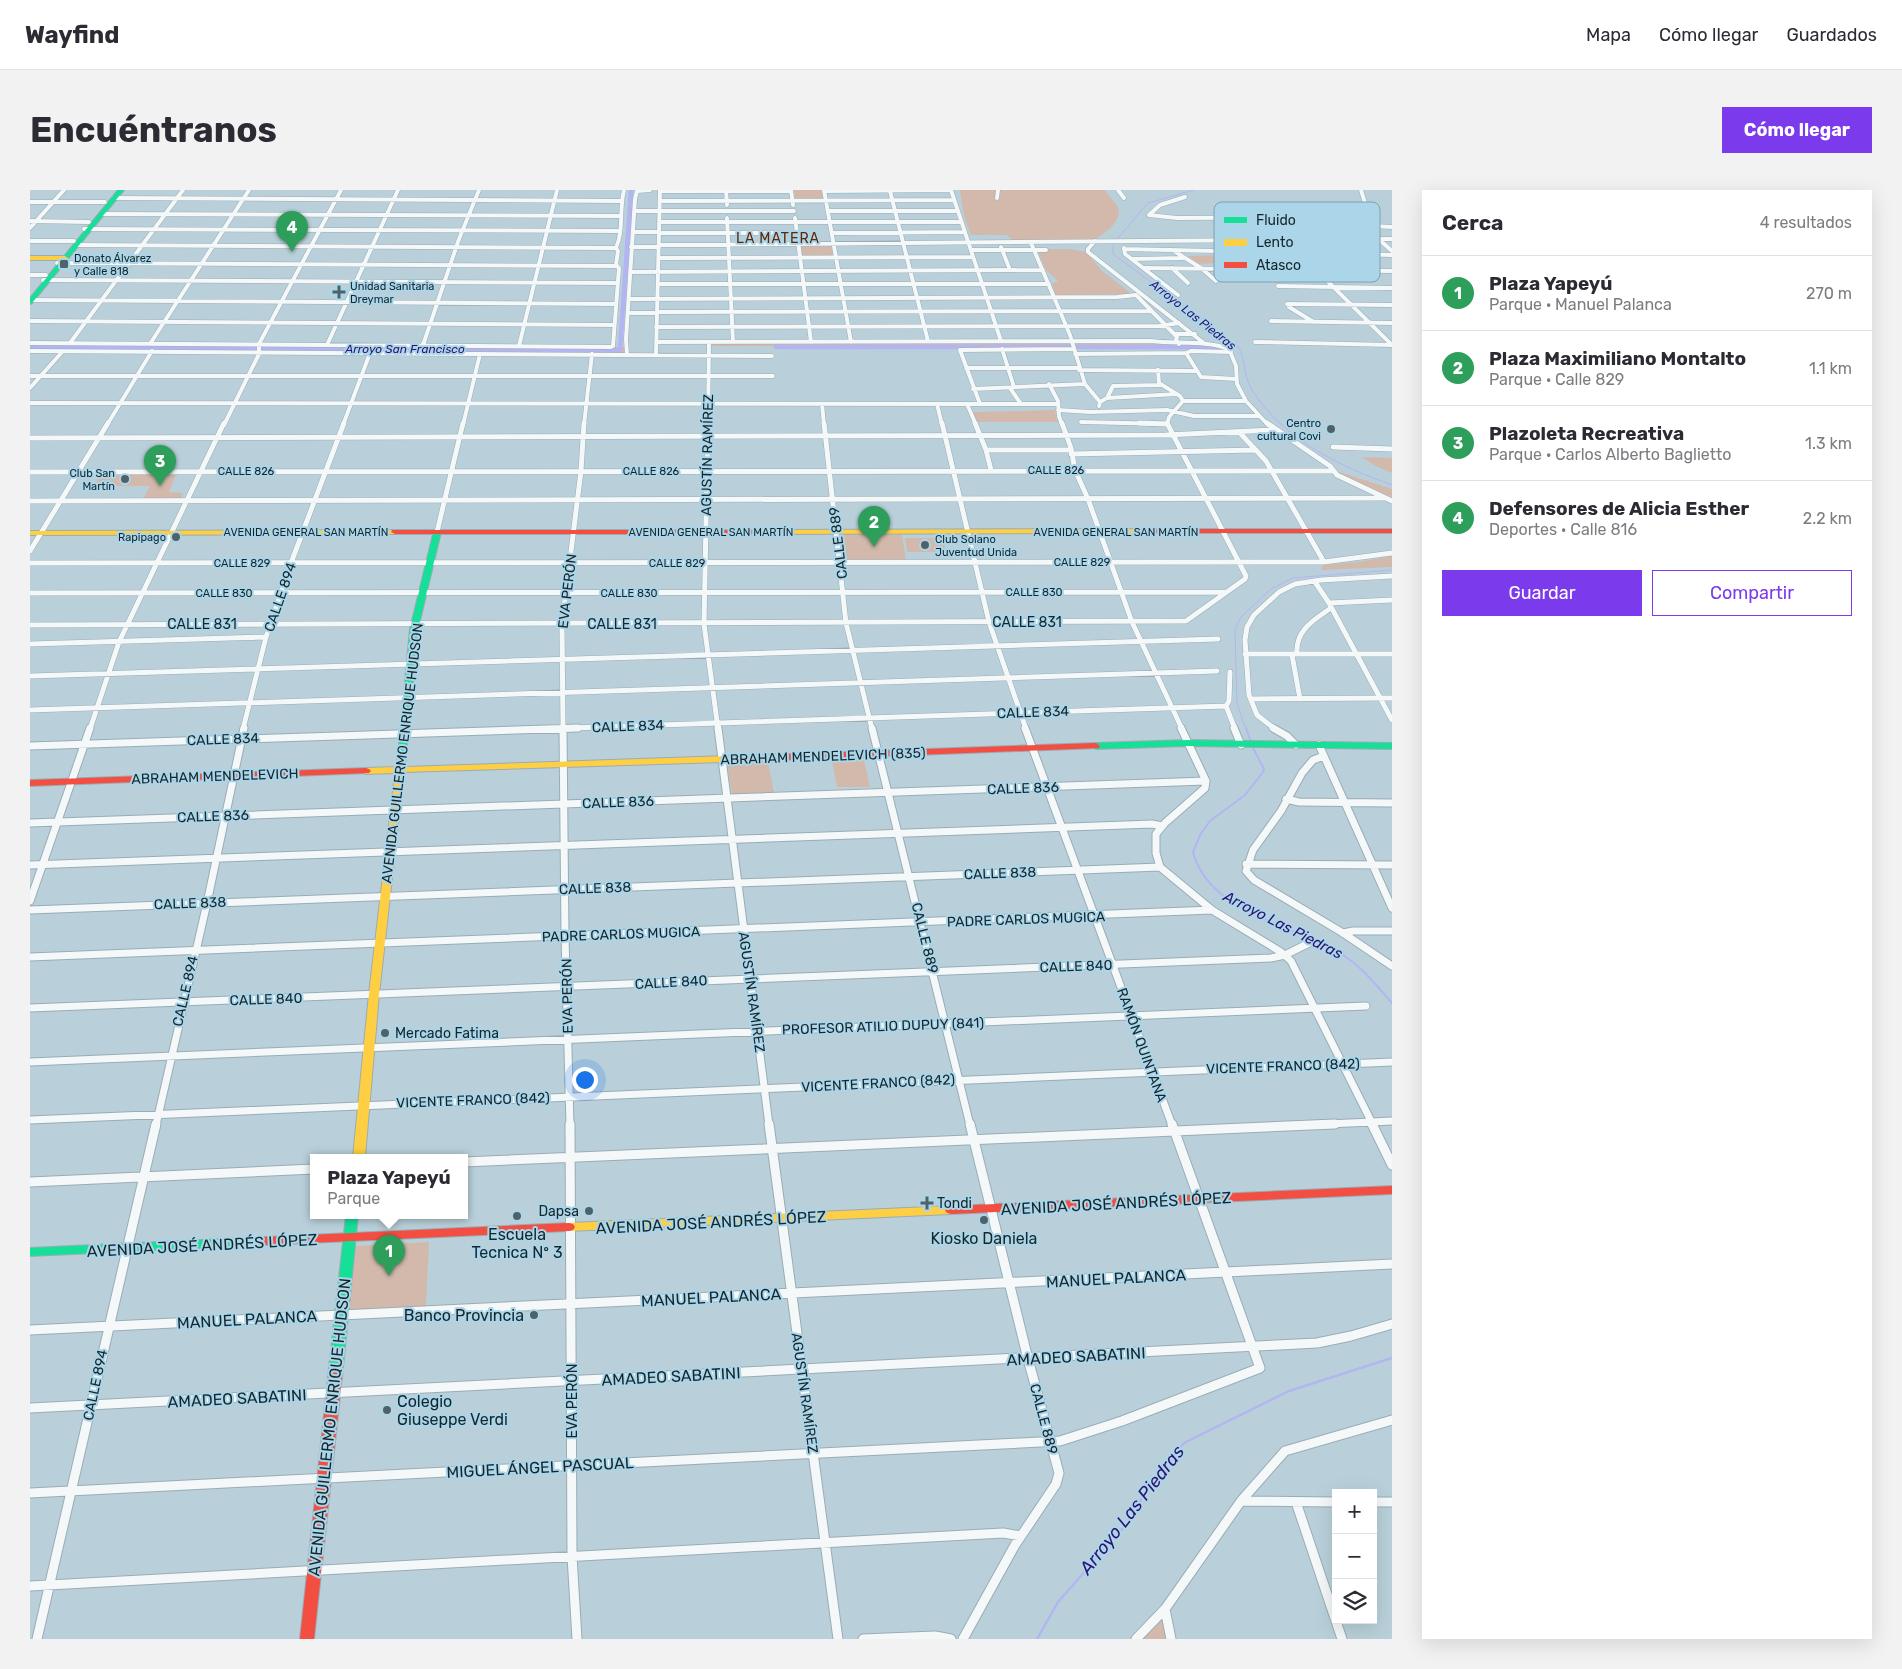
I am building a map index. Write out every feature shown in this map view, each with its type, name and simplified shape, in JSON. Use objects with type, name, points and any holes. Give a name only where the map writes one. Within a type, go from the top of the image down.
[{"type":"main road","points":[[88,226],[102,214],[114,195]]},
{"type":"main road","points":[[32,297],[114,195]]},
{"type":"main road","points":[[30,258],[61,260]]},
{"type":"main road","name":"AVENIDA GENERAL SAN MARTÍN","points":[[35,533],[1392,531]]},
{"type":"main road","name":"AVENIDA GUILLERMO ENRIQUE HUDSON","points":[[359,1154],[374,994],[416,624],[438,532]]},
{"type":"main road","name":"ABRAHAM MENDELEVICH (835)","points":[[400,771],[1188,743],[1243,745]]},
{"type":"main road","points":[[1243,745],[1392,746]]},
{"type":"main road","name":"ABRAHAM MENDELEVICH","points":[[30,783],[400,771]]},
{"type":"main road","name":"AVENIDA JOSÉ ANDRÉS LÓPEZ","points":[[30,1252],[1392,1190]]},
{"type":"main road","name":"AVENIDA GUILLERMO ENRIQUE HUDSON","points":[[307,1639],[351,1219]]},
{"type":"street","points":[[30,228],[64,190]]},
{"type":"street","points":[[70,343],[183,190]]},
{"type":"street","points":[[150,344],[249,190]]},
{"type":"street","points":[[30,901],[119,642],[144,594],[216,437],[249,376],[259,352],[259,344],[341,190]]},
{"type":"street","points":[[327,345],[398,190]]},
{"type":"street","points":[[423,345],[478,190]]},
{"type":"street","points":[[519,346],[557,190]]},
{"type":"street","points":[[30,343],[612,347],[619,268],[617,266],[618,251],[616,248],[624,190]]},
{"type":"street","points":[[627,355],[626,339],[634,211],[637,192],[650,190]]},
{"type":"street","points":[[656,355],[660,190],[791,190],[811,342]]},
{"type":"street","points":[[726,190],[733,342]]},
{"type":"street","points":[[851,342],[824,190],[951,190],[1001,341]]},
{"type":"street","points":[[997,198],[998,190]]},
{"type":"street","points":[[1118,190],[1124,198]]},
{"type":"street","points":[[1361,190],[1365,202]]},
{"type":"street","points":[[890,191],[928,341]]},
{"type":"street","points":[[30,202],[54,202],[114,195],[244,199],[621,201]]},
{"type":"street","points":[[1185,197],[1160,205],[1149,215],[1159,218],[1214,217]]},
{"type":"street","points":[[661,201],[954,200]]},
{"type":"street","points":[[634,211],[794,211]]},
{"type":"street","points":[[828,211],[958,211]]},
{"type":"street","points":[[102,214],[620,216]]},
{"type":"street","points":[[30,221],[154,229],[619,232]]},
{"type":"street","points":[[659,222],[961,222]]},
{"type":"street","points":[[633,232],[797,233]]},
{"type":"street","points":[[832,232],[965,232]]},
{"type":"street","points":[[1380,239],[1392,239]]},
{"type":"street","points":[[1380,239],[1392,251]]},
{"type":"street","points":[[1156,240],[1161,251]]},
{"type":"street","points":[[1179,240],[1186,251]]},
{"type":"street","points":[[631,247],[1214,240]]},
{"type":"street","points":[[30,241],[214,246],[616,248]]},
{"type":"street","points":[[1095,241],[1088,249],[1088,252],[1206,344]]},
{"type":"street","points":[[1127,241],[1124,249],[1125,254],[1178,296]]},
{"type":"street","points":[[1031,242],[1055,297],[1085,384],[1100,402],[1099,411]]},
{"type":"street","points":[[1000,243],[1010,270]]},
{"type":"street","points":[[1124,249],[1214,251]]},
{"type":"street","points":[[970,250],[1046,250]]},
{"type":"street","points":[[1174,251],[1201,268],[1214,279]]},
{"type":"street","points":[[659,258],[973,257]]},
{"type":"street","points":[[1132,259],[1184,258]]},
{"type":"street","points":[[61,260],[130,263],[617,266]]},
{"type":"street","points":[[1144,268],[1214,268]]},
{"type":"street","points":[[1172,268],[1188,283]]},
{"type":"street","points":[[630,272],[1043,270]]},
{"type":"street","points":[[30,275],[46,278],[117,280],[618,283]]},
{"type":"street","points":[[1329,282],[1392,345]]},
{"type":"street","points":[[658,284],[1049,284]]},
{"type":"street","points":[[1128,284],[1126,287],[1174,334],[1179,344]]},
{"type":"street","points":[[1278,286],[1392,288]]},
{"type":"street","points":[[629,299],[986,298],[1136,295]]},
{"type":"street","points":[[32,297],[178,301],[616,304]]},
{"type":"street","points":[[1312,322],[1288,305],[1392,305]]},
{"type":"street","points":[[628,313],[991,312],[1149,309],[1156,306]]},
{"type":"street","points":[[30,321],[614,325]]},
{"type":"street","points":[[1271,321],[1392,323]]},
{"type":"street","points":[[656,327],[1066,326],[1163,325],[1179,323]]},
{"type":"street","points":[[1174,334],[1195,334]]},
{"type":"street","points":[[656,342],[1001,341],[1159,359],[1191,351],[1231,352]]},
{"type":"street","points":[[980,404],[959,351],[961,350],[1073,348],[1151,341],[1224,346],[1231,352],[1236,366],[1236,379],[1246,401],[1258,416],[1274,430],[1330,466],[1332,471],[1341,477],[1392,501]]},
{"type":"street","name":"AGUSTÍN RAMÍREZ","points":[[708,342],[708,436],[705,500],[706,592],[704,624],[838,1639]]},
{"type":"street","points":[[1255,342],[1392,345]]},
{"type":"street","points":[[1002,349],[1009,367],[1012,387],[1021,404]]},
{"type":"street","points":[[30,351],[772,356]]},
{"type":"street","points":[[30,388],[63,351]]},
{"type":"street","points":[[30,551],[35,533],[59,501],[152,351]]},
{"type":"street","name":"CALLE 894","points":[[36,1639],[91,1406],[194,950],[207,903],[241,739],[266,638],[280,593],[353,403],[370,353]]},
{"type":"street","points":[[1186,353],[1200,378],[1236,379]]},
{"type":"street","name":"AVENIDA GUILLERMO ENRIQUE HUDSON","points":[[438,532],[480,354]]},
{"type":"street","name":"EVA PERÓN","points":[[577,1639],[572,1556],[571,1158],[565,936],[562,624],[578,500],[585,404],[592,354]]},
{"type":"street","points":[[1159,359],[1160,370],[1158,380],[1161,385]]},
{"type":"street","points":[[966,368],[1009,367],[1196,371]]},
{"type":"street","points":[[30,376],[773,376]]},
{"type":"street","points":[[973,389],[1049,384],[1085,384]]},
{"type":"street","points":[[1049,384],[1058,404],[1075,470],[1088,500],[1132,622],[1206,781],[1205,788],[1162,826],[1156,834],[1155,841],[1160,867],[1212,910],[1285,955],[1293,964],[1344,1064],[1392,1165]]},
{"type":"street","points":[[1107,398],[1112,386],[1115,385],[1161,385],[1177,394],[1183,401],[1246,401]]},
{"type":"street","points":[[1100,402],[1107,398],[1177,394]]},
{"type":"street","points":[[1183,401],[1181,406],[1170,414],[1167,424],[1208,499],[1246,578],[1228,592]]},
{"type":"street","points":[[30,403],[1058,404]]},
{"type":"street","name":"CALLE 889","points":[[822,404],[846,623],[1028,1359],[1058,1467],[1059,1473],[1056,1484],[1021,1536]]},
{"type":"street","name":"RAMÓN QUINTANA","points":[[937,404],[989,622],[1007,678],[1114,964],[1260,1368]]},
{"type":"street","points":[[967,404],[986,450],[991,470]]},
{"type":"street","points":[[1058,410],[1174,411],[1194,416],[1258,416]]},
{"type":"street","points":[[1081,422],[1167,424]]},
{"type":"street","points":[[30,438],[1065,436],[1174,435],[1274,430]]},
{"type":"street","points":[[1239,432],[1272,471],[1324,562]]},
{"type":"street","points":[[1333,447],[1392,449]]},
{"type":"street","points":[[986,450],[1070,452],[1256,450]]},
{"type":"street","name":"CALLE 826","points":[[30,472],[1332,471]]},
{"type":"street","points":[[30,501],[1384,498]]},
{"type":"street","name":"CALLE 829","points":[[30,563],[1324,562],[1392,554]]},
{"type":"street","points":[[1296,745],[1291,739],[1260,719],[1256,713],[1251,699],[1245,654],[1246,631],[1250,620],[1284,588],[1315,582],[1392,576]]},
{"type":"street","points":[[1315,582],[1392,720]]},
{"type":"street","name":"CALLE 830","points":[[30,594],[1228,592]]},
{"type":"street","name":"CALLE 831","points":[[30,625],[1183,622],[1192,618],[1228,592]]},
{"type":"street","points":[[1300,699],[1294,654],[1302,630],[1330,606],[1392,600]]},
{"type":"street","points":[[30,644],[266,638]]},
{"type":"street","points":[[30,676],[1218,639]]},
{"type":"street","points":[[1245,654],[1392,654]]},
{"type":"street","points":[[30,710],[1217,671]]},
{"type":"street","points":[[1230,672],[1230,701],[1226,706],[1243,745]]},
{"type":"street","points":[[1251,699],[1392,698]]},
{"type":"street","name":"CALLE 834","points":[[30,746],[1226,706]]},
{"type":"street","points":[[1319,746],[1392,908]]},
{"type":"street","points":[[1324,756],[1314,759],[1276,817],[1259,839],[1246,864],[1247,874],[1392,966]]},
{"type":"street","name":"CALLE 836","points":[[30,823],[1206,781]]},
{"type":"street","points":[[1286,799],[1299,802],[1392,803]]},
{"type":"street","points":[[30,865],[1152,824],[1162,826]]},
{"type":"street","points":[[1246,864],[1392,865]]},
{"type":"street","name":"CALLE 838","points":[[30,910],[1160,867]]},
{"type":"street","name":"PADRE CARLOS MUGICA","points":[[30,957],[1212,910]]},
{"type":"street","points":[[1342,933],[1353,931],[1392,931]]},
{"type":"street","name":"CALLE 840","points":[[30,1008],[1271,958],[1285,955],[1309,943]]},
{"type":"street","name":"PROFESOR ATILIO DUPUY (841)","points":[[30,1062],[1366,1006]]},
{"type":"street","name":"VICENTE FRANCO (842)","points":[[30,1120],[364,1104],[1392,1062]]},
{"type":"street","points":[[468,1162],[1392,1121]]},
{"type":"street","points":[[30,1182],[310,1169]]},
{"type":"street","name":"MANUEL PALANCA","points":[[30,1330],[1392,1264]]},
{"type":"street","name":"AMADEO SABATINI","points":[[30,1408],[1028,1359],[1252,1346],[1333,1340],[1392,1324]]},
{"type":"street","name":"MIGUEL ÁNGEL PASCUAL","points":[[30,1493],[813,1452],[1050,1442],[1065,1440],[1122,1421],[1260,1368]]},
{"type":"street","points":[[1136,1639],[1165,1610],[1241,1501],[1269,1466],[1285,1452],[1303,1445],[1392,1420]]},
{"type":"street","points":[[1241,1501],[1332,1502]]},
{"type":"street","points":[[1296,1502],[1342,1639]]},
{"type":"street","points":[[1377,1502],[1392,1502]]},
{"type":"street","points":[[30,1586],[1008,1532],[1021,1536],[962,1639]]},
{"type":"street","points":[[1165,1610],[1171,1639]]},
{"type":"street","points":[[863,1639],[935,1636],[951,1639]]},
{"type":"shaded area","points":[[794,190],[822,190],[823,200],[795,200]]},
{"type":"shaded area","points":[[960,190],[1105,190],[1119,211],[1113,226],[1095,239],[1015,242],[1007,235],[971,235],[964,213]]},
{"type":"shaded area","points":[[800,246],[831,246],[833,257],[802,257]]},
{"type":"shaded area","points":[[1070,249],[1086,252],[1102,271],[1132,294],[1056,295],[1052,284],[1058,281],[1046,270],[1038,251]]},
{"type":"shaded area","points":[[1214,255],[1214,263],[1199,264],[1188,256]]},
{"type":"shaded area","points":[[1154,342],[1173,345],[711,346],[716,343]]},
{"type":"shaded area","points":[[30,344],[625,347],[625,353],[30,350]]},
{"type":"shaded area","points":[[1055,410],[1056,418],[1060,422],[976,422],[973,412]]},
{"type":"shaded area","points":[[1362,457],[1392,458],[1392,473],[1376,466]]},
{"type":"shaded area","points":[[101,473],[196,473],[195,475],[176,475],[169,492],[183,493],[180,499],[143,499],[150,486],[94,486]]},
{"type":"shaded area","points":[[1339,473],[1392,489],[1392,499]]},
{"type":"shaded area","points":[[842,534],[902,535],[906,560],[845,560]]},
{"type":"shaded area","name":"Club Solano Juventud Unida","points":[[905,538],[943,538],[946,552],[907,552]]},
{"type":"shaded area","points":[[1392,556],[1392,567],[1321,570],[1323,565],[1358,562]]},
{"type":"shaded area","points":[[864,760],[870,787],[837,787],[832,761]]},
{"type":"shaded area","points":[[768,762],[774,793],[732,795],[727,763]]},
{"type":"shaded area","points":[[429,1242],[426,1306],[347,1310],[353,1246]]},
{"type":"shaded area","points":[[1163,1618],[1167,1639],[1142,1639]]},
{"type":"waterway","name":"Arroyo San Francisco","points":[[30,347],[620,350],[631,190]]},
{"type":"waterway","name":"Arroyo Las Piedras","points":[[1194,190],[1148,203],[1113,244],[1113,254],[1238,346],[1252,390],[1265,407],[1296,437],[1333,460],[1392,485]]},
{"type":"waterway","points":[[776,347],[1223,347]]},
{"type":"waterway","name":"Arroyo Las Piedras","points":[[1246,729],[1237,704],[1235,629],[1241,617],[1271,589],[1293,578],[1392,570]]},
{"type":"waterway","name":"Arroyo Las Piedras","points":[[1246,728],[1251,742]]},
{"type":"waterway","name":"Arroyo Las Piedras","points":[[1252,746],[1264,769],[1263,772],[1245,795],[1210,821],[1200,835],[1193,852],[1202,873],[1217,890],[1235,904],[1256,916],[1343,955],[1363,971],[1392,1003]]},
{"type":"waterway","name":"Arroyo Las Piedras","points":[[1037,1639],[1058,1602],[1125,1526],[1157,1474],[1184,1443],[1289,1391],[1392,1358]]},
{"type":"traffic: fast","points":[[30,302],[121,190]]},
{"type":"traffic: fast","points":[[402,755],[414,629],[437,532]]},
{"type":"traffic: fast","points":[[1096,746],[1188,743],[1392,746]]},
{"type":"traffic: fast","points":[[335,1377],[352,1219]]},
{"type":"traffic: fast","points":[[30,1252],[242,1242]]},
{"type":"traffic: slow","points":[[30,258],[65,258]]},
{"type":"traffic: slow","points":[[753,532],[1145,531]]},
{"type":"traffic: slow","points":[[30,533],[395,532]]},
{"type":"traffic: slow","points":[[359,1154],[374,994],[402,755]]},
{"type":"traffic: slow","points":[[366,771],[787,757]]},
{"type":"traffic: slow","points":[[569,1227],[951,1210]]},
{"type":"traffic: jam","points":[[1145,531],[1392,531]]},
{"type":"traffic: jam","points":[[395,532],[753,532]]},
{"type":"traffic: jam","points":[[787,757],[1096,746]]},
{"type":"traffic: jam","points":[[30,783],[366,771]]},
{"type":"traffic: jam","points":[[951,1210],[1392,1190]]},
{"type":"traffic: jam","points":[[242,1242],[569,1227]]},
{"type":"traffic: jam","points":[[307,1639],[335,1377]]},
{"type":"place","name":"Defensores de Alicia Esther","points":[[292,252]]},
{"type":"place","name":"Donato Álvarez y Calle 818","points":[[64,264]]},
{"type":"place","name":"Unidad Sanitaria Dreymar","points":[[339,292]]},
{"type":"place","name":"Centro cultural Covi","points":[[1331,429]]},
{"type":"place","name":"Club San Martín","points":[[125,479]]},
{"type":"place","name":"Plazoleta Recreativa","points":[[160,486]]},
{"type":"place","name":"Rapipago","points":[[176,537]]},
{"type":"place","name":"Club Solano Juventud Unida","points":[[925,545]]},
{"type":"place","name":"Plaza Maximiliano Montalto","points":[[874,547]]},
{"type":"place","name":"Mercado Fatima","points":[[385,1033]]},
{"type":"place","name":"Tondi","points":[[927,1203]]},
{"type":"place","name":"Dapsa","points":[[589,1211]]},
{"type":"place","name":"Escuela Tecnica Nº 3","points":[[517,1216]]},
{"type":"place","name":"Kiosko Daniela","points":[[984,1220]]},
{"type":"place","name":"Plaza Yapeyú","points":[[389,1276]]},
{"type":"place","name":"Banco Provincia","points":[[534,1315]]},
{"type":"place","name":"Colegio Giuseppe Verdi","points":[[387,1410]]},
{"type":"district","name":"LA MATERA","points":[[778,238]]}]
